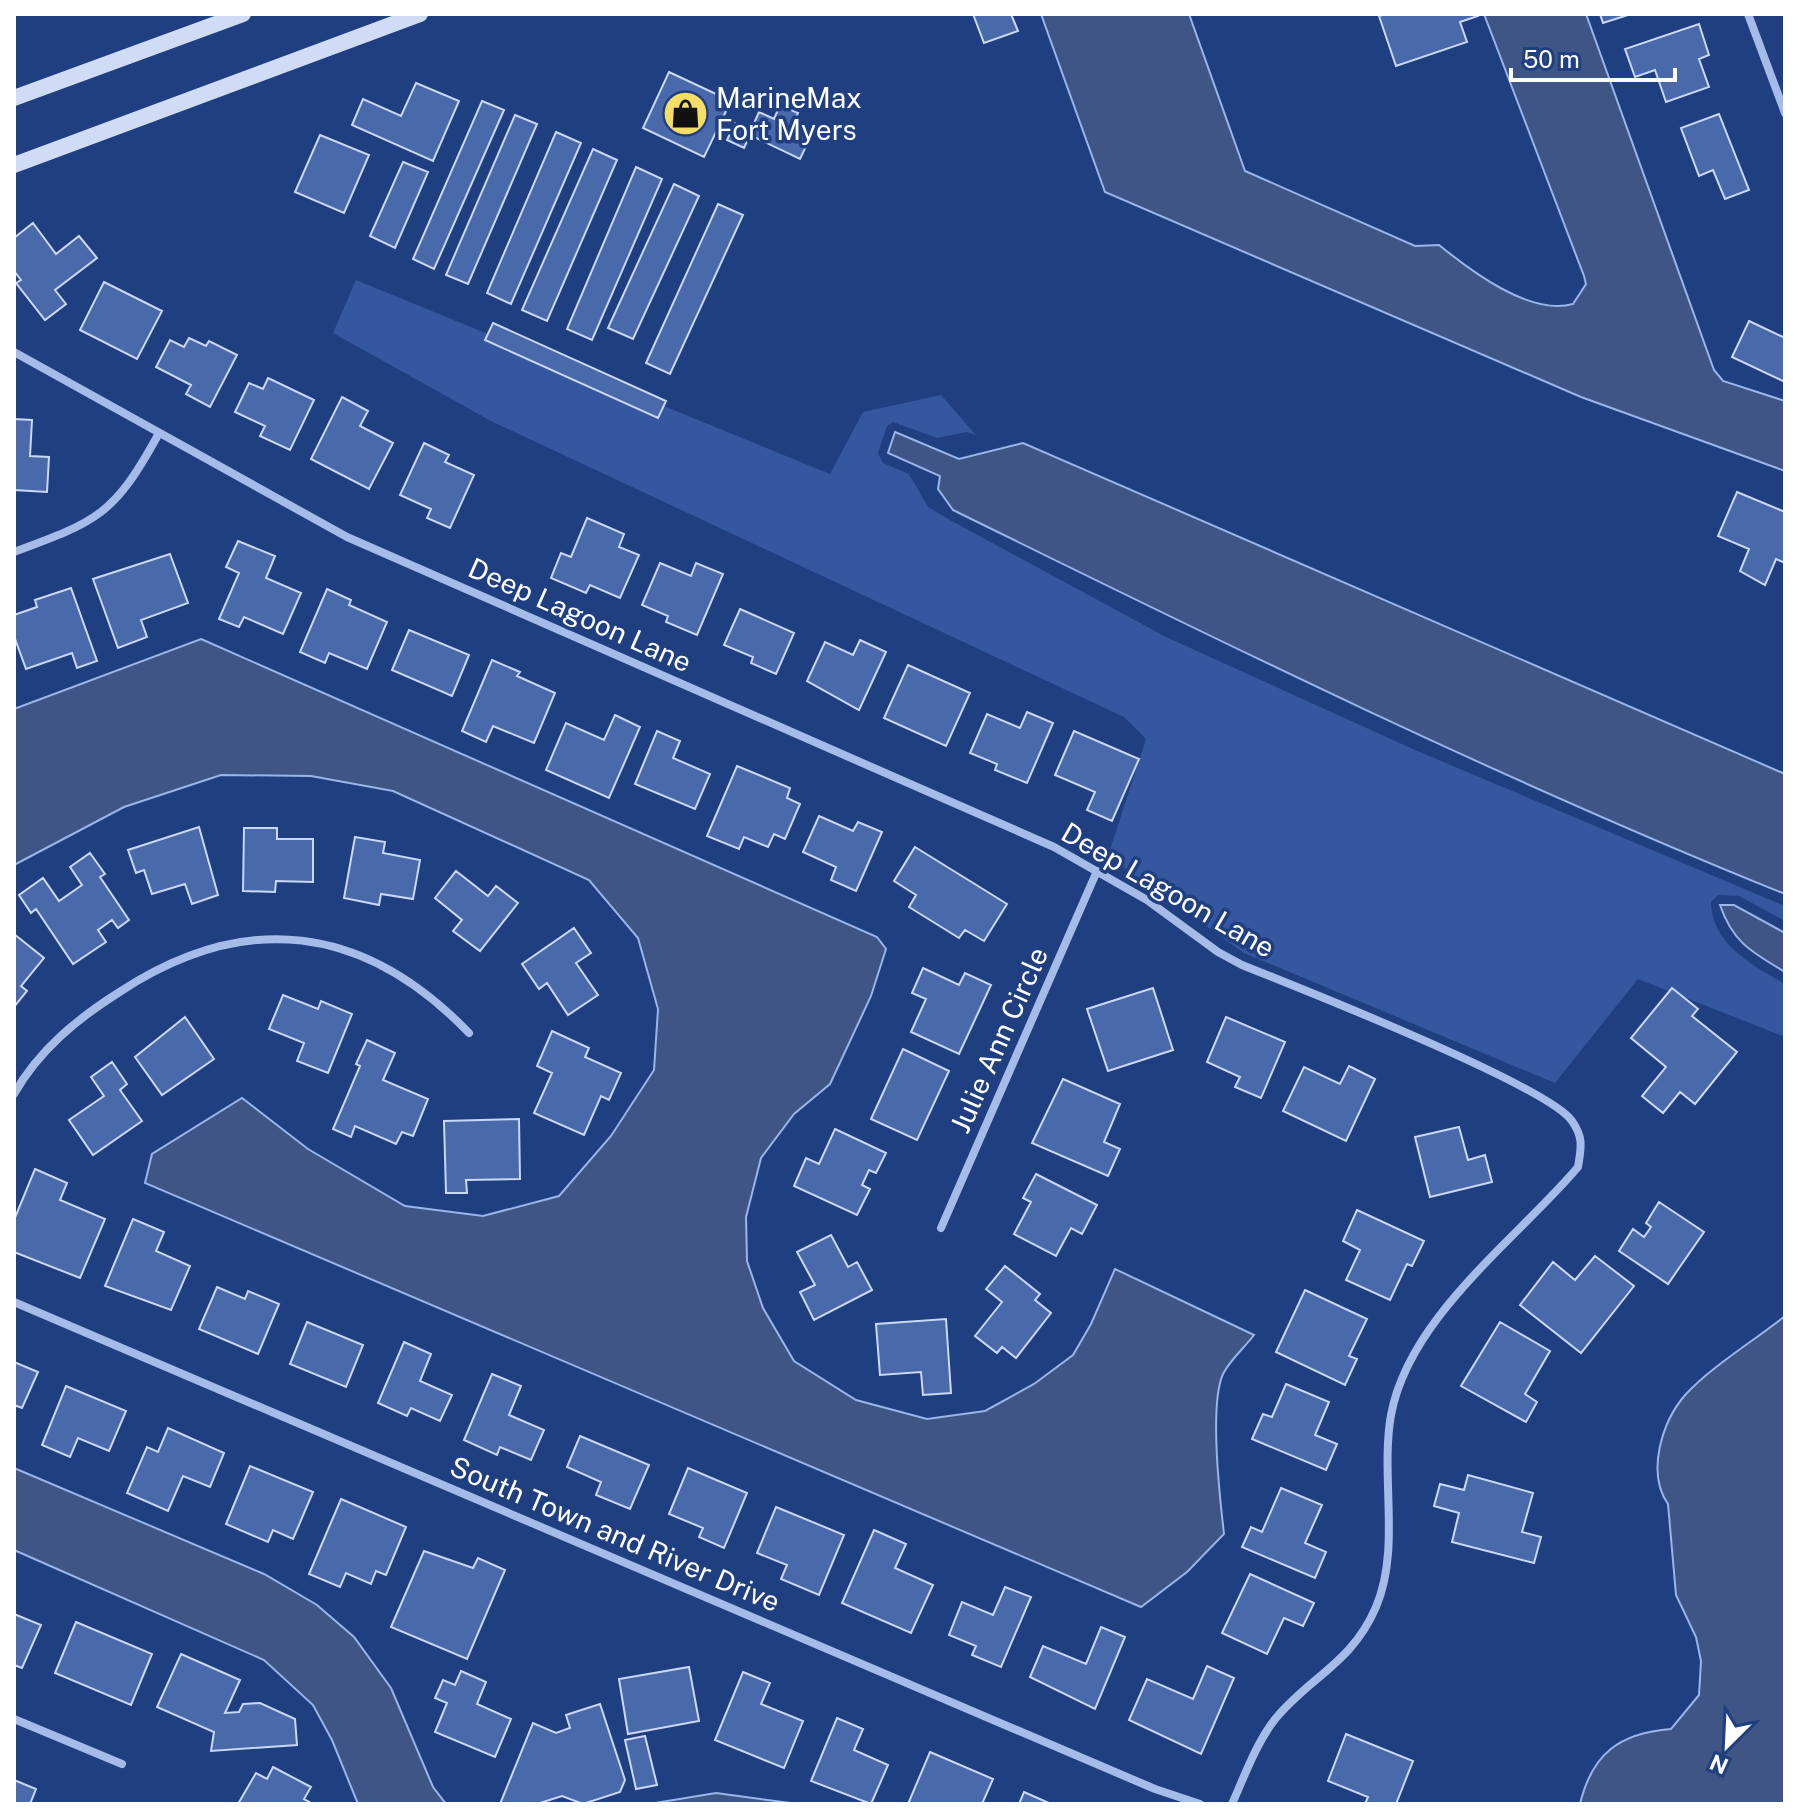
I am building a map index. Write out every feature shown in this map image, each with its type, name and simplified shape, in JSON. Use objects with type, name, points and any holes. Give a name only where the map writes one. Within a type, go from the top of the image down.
[{"type":"main road","points":[[14,107],[20,95],[243,14]]},
{"type":"main road","points":[[14,165],[420,14]]},
{"type":"street","points":[[1748,14],[1785,113]]},
{"type":"street","name":"Deep Lagoon Lane","points":[[14,352],[158,435],[347,537],[956,804],[1097,871],[1242,965],[1474,1065],[1549,1102],[1571,1119],[1583,1140],[1578,1167],[1461,1293],[1410,1363],[1391,1414],[1386,1482],[1387,1556],[1377,1604],[1353,1646],[1336,1666],[1294,1699],[1262,1737],[1232,1804]]},
{"type":"street","points":[[14,552],[89,522],[112,506],[158,435]]},
{"type":"street","name":"Julie Ann Circle","points":[[941,1228],[1097,871]]},
{"type":"street","points":[[14,1094],[56,1040],[107,1000],[168,962],[236,942],[315,942],[370,958],[431,996],[469,1033]]},
{"type":"street","name":"South Town and River Drive","points":[[14,1302],[1155,1789],[1200,1804]]},
{"type":"street","points":[[14,1719],[122,1764]]},
{"type":"shaded area","points":[[1041,14],[1189,14],[1245,171],[1415,246],[1439,245],[1502,289],[1538,304],[1556,306],[1573,304],[1586,284],[1484,14],[1586,14],[1714,370],[1723,381],[1785,401],[1785,471],[1581,397],[1105,192]]},
{"type":"shaded area","points":[[356,280],[830,474],[863,412],[941,395],[976,435],[967,432],[937,438],[893,422],[887,426],[878,453],[883,463],[909,474],[928,507],[1166,637],[1415,750],[1785,906],[1785,921],[1739,896],[1718,895],[1711,902],[1713,917],[1726,942],[1748,961],[1785,984],[1785,1037],[1638,979],[1555,1083],[1244,953],[1108,856],[1146,739],[1124,717],[491,421],[333,333]]},
{"type":"shaded area","points":[[895,432],[959,459],[1023,443],[1785,774],[1785,894],[1470,758],[1262,661],[953,510],[938,489],[940,476],[888,453]]},
{"type":"shaded area","points":[[201,639],[877,937],[886,949],[871,996],[830,1084],[794,1114],[761,1158],[746,1217],[747,1261],[763,1308],[794,1361],[856,1400],[927,1419],[985,1411],[1034,1384],[1073,1355],[1091,1324],[1115,1269],[1254,1335],[1226,1369],[1219,1388],[1216,1429],[1224,1534],[1187,1572],[1141,1607],[145,1183],[152,1154],[242,1098],[308,1149],[405,1206],[483,1216],[559,1196],[611,1136],[654,1070],[658,1009],[638,938],[589,880],[393,791],[311,776],[221,775],[124,807],[14,865],[14,709]]},
{"type":"shaded area","points":[[1720,905],[1734,905],[1785,933],[1785,972],[1753,952],[1738,938]]},
{"type":"shaded area","points":[[1785,1316],[1785,1804],[1580,1804],[1592,1772],[1610,1749],[1637,1735],[1671,1729],[1699,1695],[1701,1661],[1696,1637],[1676,1595],[1668,1504],[1658,1478],[1660,1448],[1670,1418],[1686,1394],[1721,1363]]},
{"type":"shaded area","points":[[14,1468],[264,1574],[317,1605],[354,1637],[391,1688],[433,1787],[446,1804],[358,1804],[332,1740],[313,1705],[264,1660],[14,1550]]},
{"type":"shaded area","points":[[716,1793],[798,1804],[649,1804]]},
{"type":"building","points":[[973,14],[1011,14],[1018,31],[984,43]]},
{"type":"building","points":[[1600,14],[1631,14],[1603,23]]},
{"type":"building","points":[[1379,16],[1478,16],[1460,22],[1467,42],[1396,66]]},
{"type":"building","points":[[1699,24],[1709,55],[1699,59],[1709,87],[1666,102],[1655,70],[1635,77],[1625,49]]},
{"type":"building","points":[[669,72],[731,101],[704,157],[643,128]]},
{"type":"building","points":[[416,83],[459,101],[433,161],[352,125],[363,99],[401,116]]},
{"type":"building","points":[[482,101],[504,110],[434,269],[413,259]]},
{"type":"building","points":[[780,105],[798,113],[792,127],[811,136],[800,159],[750,135],[744,148],[727,140],[735,123],[751,130],[759,112],[774,119]]},
{"type":"building","points":[[1719,114],[1749,190],[1725,199],[1713,170],[1699,176],[1681,128]]},
{"type":"building","points":[[515,115],[537,124],[468,284],[446,275]]},
{"type":"building","points":[[556,132],[581,143],[511,304],[487,293]]},
{"type":"building","points":[[320,135],[369,155],[344,213],[295,192]]},
{"type":"building","points":[[593,149],[617,160],[547,321],[522,310]]},
{"type":"building","points":[[403,162],[428,172],[395,248],[370,236]]},
{"type":"building","points":[[636,167],[662,179],[592,340],[567,329]]},
{"type":"building","points":[[674,184],[699,196],[633,339],[608,328]]},
{"type":"building","points":[[718,204],[743,215],[670,374],[646,363]]},
{"type":"building","points":[[33,223],[56,254],[79,236],[97,258],[55,290],[66,304],[45,320],[16,283],[21,280],[14,271],[14,238]]},
{"type":"building","points":[[104,282],[162,311],[137,359],[80,330]]},
{"type":"building","points":[[1749,321],[1785,338],[1785,382],[1732,357]]},
{"type":"building","points":[[493,323],[666,401],[658,418],[485,340]]},
{"type":"building","points":[[189,338],[206,346],[209,341],[237,355],[210,407],[186,394],[191,385],[156,367],[170,340],[184,347]]},
{"type":"building","points":[[268,378],[314,400],[290,450],[260,436],[265,426],[235,412],[249,383],[263,389]]},
{"type":"building","points":[[342,397],[368,411],[360,426],[393,443],[369,489],[311,459]]},
{"type":"building","points":[[14,419],[32,420],[30,456],[49,457],[47,492],[14,490]]},
{"type":"building","points":[[424,443],[449,455],[445,462],[474,475],[450,528],[427,518],[431,509],[400,495]]},
{"type":"building","points":[[1737,492],[1785,512],[1785,563],[1776,559],[1765,585],[1740,571],[1749,549],[1718,536]]},
{"type":"building","points":[[587,518],[624,534],[619,547],[639,555],[620,598],[590,585],[586,593],[551,578],[561,553],[571,557]]},
{"type":"building","points":[[238,541],[275,556],[266,578],[301,593],[283,634],[244,617],[239,627],[219,619],[239,573],[226,567]]},
{"type":"building","points":[[170,554],[188,603],[141,620],[147,637],[118,648],[93,579]]},
{"type":"building","points":[[660,563],[691,576],[696,563],[723,574],[697,635],[666,622],[668,616],[642,605]]},
{"type":"building","points":[[71,588],[97,661],[77,668],[72,653],[26,669],[14,636],[14,615],[37,607],[35,600]]},
{"type":"building","points":[[327,589],[351,600],[349,605],[387,622],[367,669],[329,653],[325,663],[300,652]]},
{"type":"building","points":[[740,609],[794,633],[776,674],[751,663],[753,657],[724,645]]},
{"type":"building","points":[[409,630],[469,655],[452,696],[392,670]]},
{"type":"building","points":[[860,640],[886,652],[859,710],[807,681],[825,642],[853,655]]},
{"type":"building","points":[[492,660],[520,672],[517,676],[555,693],[534,743],[493,726],[486,742],[462,731]]},
{"type":"building","points":[[908,665],[970,693],[946,746],[884,718]]},
{"type":"building","points":[[1027,712],[1053,723],[1027,783],[995,770],[997,764],[970,753],[987,714],[1020,728]]},
{"type":"building","points":[[615,715],[640,727],[609,798],[546,770],[566,723],[604,740]]},
{"type":"building","points":[[657,731],[680,741],[673,758],[710,774],[695,809],[635,784]]},
{"type":"building","points":[[1074,731],[1139,759],[1112,821],[1087,810],[1095,792],[1055,775]]},
{"type":"building","points":[[737,766],[790,788],[787,798],[800,804],[785,839],[774,834],[768,847],[744,837],[739,849],[707,836]]},
{"type":"building","points":[[819,816],[853,831],[858,822],[882,832],[856,891],[831,880],[836,867],[803,852]]},
{"type":"building","points":[[199,827],[218,895],[192,904],[185,884],[152,894],[144,870],[136,873],[128,850]]},
{"type":"building","points":[[244,828],[277,828],[277,839],[313,839],[313,882],[276,881],[275,892],[243,891]]},
{"type":"building","points":[[355,837],[385,842],[383,853],[420,860],[413,899],[381,894],[379,905],[344,898]]},
{"type":"building","points":[[915,847],[1007,904],[984,941],[965,930],[959,938],[909,907],[916,895],[894,881]]},
{"type":"building","points":[[90,853],[105,874],[100,877],[129,920],[118,928],[112,920],[98,930],[106,942],[73,964],[36,909],[31,913],[19,895],[43,878],[59,901],[82,885],[70,867]]},
{"type":"building","points":[[456,871],[488,896],[496,886],[518,903],[480,951],[453,931],[462,920],[435,898]]},
{"type":"building","points":[[574,928],[591,953],[576,963],[598,995],[568,1015],[547,983],[539,989],[522,964]]},
{"type":"building","points":[[14,934],[44,958],[21,986],[27,991],[14,1007]]},
{"type":"building","points":[[923,968],[959,985],[965,973],[991,985],[959,1054],[911,1032],[926,999],[912,993]]},
{"type":"building","points":[[1153,988],[1173,1050],[1108,1071],[1087,1009]]},
{"type":"building","points":[[1672,988],[1698,1009],[1692,1016],[1737,1052],[1695,1104],[1680,1092],[1663,1113],[1642,1096],[1666,1067],[1631,1038]]},
{"type":"building","points":[[283,995],[318,1009],[321,1001],[352,1014],[328,1073],[297,1061],[304,1043],[269,1029]]},
{"type":"building","points":[[185,1017],[214,1059],[162,1095],[135,1057]]},
{"type":"building","points":[[1226,1017],[1285,1042],[1261,1098],[1235,1087],[1240,1077],[1207,1062]]},
{"type":"building","points":[[552,1031],[589,1048],[585,1057],[621,1073],[609,1100],[601,1096],[584,1135],[534,1113],[552,1073],[537,1066]]},
{"type":"building","points":[[367,1040],[395,1053],[383,1080],[428,1099],[413,1136],[402,1132],[396,1144],[355,1126],[351,1137],[333,1129],[360,1066],[356,1064]]},
{"type":"building","points":[[903,1049],[949,1071],[917,1140],[871,1119]]},
{"type":"building","points":[[112,1062],[127,1084],[120,1090],[142,1121],[93,1155],[69,1120],[104,1096],[91,1077]]},
{"type":"building","points":[[1349,1066],[1375,1079],[1346,1141],[1283,1111],[1304,1067],[1340,1084]]},
{"type":"building","points":[[1063,1079],[1120,1104],[1104,1142],[1120,1149],[1108,1176],[1032,1143]]},
{"type":"building","points":[[519,1119],[520,1179],[466,1180],[467,1193],[446,1193],[444,1121]]},
{"type":"building","points":[[1459,1127],[1468,1160],[1485,1155],[1492,1182],[1430,1197],[1415,1137]]},
{"type":"building","points":[[835,1129],[886,1153],[876,1173],[869,1170],[862,1185],[870,1189],[857,1215],[794,1186],[806,1158],[819,1164]]},
{"type":"building","points":[[35,1169],[67,1183],[60,1200],[105,1219],[80,1278],[14,1252],[14,1220]]},
{"type":"building","points":[[1036,1174],[1097,1205],[1082,1234],[1071,1228],[1056,1256],[1014,1234],[1031,1202],[1023,1198]]},
{"type":"building","points":[[1659,1202],[1704,1232],[1668,1284],[1619,1251],[1633,1229],[1644,1237],[1651,1227],[1646,1223]]},
{"type":"building","points":[[1357,1210],[1424,1241],[1412,1266],[1407,1264],[1390,1300],[1346,1280],[1360,1250],[1343,1241]]},
{"type":"building","points":[[133,1219],[164,1232],[156,1251],[190,1266],[171,1310],[105,1286]]},
{"type":"building","points":[[831,1235],[848,1267],[857,1262],[872,1290],[814,1320],[800,1292],[815,1285],[797,1252]]},
{"type":"building","points":[[1595,1256],[1634,1286],[1581,1353],[1520,1305],[1553,1262],[1575,1280]]},
{"type":"building","points":[[1005,1266],[1040,1294],[1035,1300],[1051,1313],[1016,1358],[1002,1347],[997,1353],[975,1336],[1002,1302],[986,1289]]},
{"type":"building","points":[[217,1287],[245,1299],[248,1291],[279,1304],[258,1354],[199,1329]]},
{"type":"building","points":[[1305,1290],[1367,1319],[1349,1356],[1357,1359],[1345,1385],[1276,1352]]},
{"type":"building","points":[[946,1319],[951,1393],[923,1395],[921,1372],[880,1375],[876,1324]]},
{"type":"building","points":[[307,1322],[363,1345],[346,1387],[290,1364]]},
{"type":"building","points":[[1500,1322],[1550,1351],[1525,1394],[1537,1402],[1526,1422],[1461,1386]]},
{"type":"building","points":[[404,1342],[431,1354],[420,1381],[452,1395],[440,1421],[411,1408],[407,1416],[378,1403]]},
{"type":"building","points":[[14,1362],[38,1372],[22,1408],[14,1405]]},
{"type":"building","points":[[492,1374],[521,1386],[509,1415],[544,1430],[531,1460],[500,1447],[497,1455],[464,1440]]},
{"type":"building","points":[[1286,1384],[1329,1402],[1315,1435],[1337,1444],[1326,1470],[1252,1439],[1263,1414],[1272,1417]]},
{"type":"building","points":[[66,1386],[126,1411],[109,1451],[78,1438],[70,1457],[42,1445]]},
{"type":"building","points":[[168,1428],[224,1453],[210,1487],[183,1476],[168,1511],[127,1493],[147,1447],[158,1452]]},
{"type":"building","points":[[580,1436],[649,1465],[630,1509],[596,1495],[601,1482],[567,1467]]},
{"type":"building","points":[[250,1466],[313,1492],[293,1539],[273,1530],[268,1542],[226,1524]]},
{"type":"building","points":[[688,1468],[747,1493],[724,1548],[699,1537],[703,1528],[669,1514]]},
{"type":"building","points":[[1468,1475],[1533,1493],[1522,1532],[1541,1537],[1534,1563],[1452,1542],[1459,1513],[1434,1506],[1440,1484],[1464,1490]]},
{"type":"building","points":[[1281,1488],[1322,1505],[1305,1543],[1326,1552],[1315,1578],[1242,1547],[1251,1527],[1262,1532]]},
{"type":"building","points":[[341,1499],[406,1527],[386,1575],[376,1571],[371,1584],[346,1573],[340,1587],[309,1574]]},
{"type":"building","points":[[776,1507],[844,1535],[819,1595],[781,1579],[787,1565],[757,1553]]},
{"type":"building","points":[[874,1530],[906,1544],[895,1568],[933,1585],[911,1633],[842,1603]]},
{"type":"building","points":[[424,1551],[473,1568],[478,1558],[505,1570],[467,1659],[391,1627]]},
{"type":"building","points":[[1250,1574],[1314,1603],[1303,1626],[1284,1618],[1267,1654],[1222,1633]]},
{"type":"building","points":[[1005,1587],[1031,1597],[1001,1667],[972,1655],[976,1646],[949,1635],[962,1602],[993,1615]]},
{"type":"building","points":[[14,1614],[41,1625],[22,1668],[14,1665]]},
{"type":"building","points":[[76,1622],[152,1654],[131,1705],[55,1673]]},
{"type":"building","points":[[1101,1627],[1125,1637],[1095,1709],[1030,1677],[1043,1646],[1086,1664]]},
{"type":"building","points":[[181,1654],[240,1680],[225,1713],[239,1712],[243,1704],[260,1703],[295,1719],[297,1745],[211,1751],[214,1732],[157,1707]]},
{"type":"building","points":[[1207,1666],[1234,1678],[1201,1754],[1129,1720],[1147,1679],[1193,1699]]},
{"type":"building","points":[[689,1667],[699,1721],[628,1734],[619,1679]]},
{"type":"building","points":[[461,1671],[486,1682],[477,1704],[511,1719],[495,1757],[435,1732],[447,1703],[435,1698],[443,1680],[455,1685]]},
{"type":"building","points":[[743,1672],[770,1683],[761,1704],[803,1721],[784,1768],[715,1740]]},
{"type":"building","points":[[600,1704],[625,1780],[620,1792],[583,1804],[562,1796],[537,1804],[500,1804],[533,1723],[556,1733],[570,1728],[566,1715]]},
{"type":"building","points":[[837,1718],[863,1729],[854,1750],[888,1765],[871,1804],[811,1781]]},
{"type":"building","points":[[1346,1734],[1413,1761],[1396,1804],[1365,1804],[1368,1797],[1328,1781]]},
{"type":"building","points":[[645,1736],[657,1785],[636,1789],[625,1740]]},
{"type":"building","points":[[930,1752],[993,1779],[982,1804],[908,1804]]},
{"type":"building","points":[[273,1767],[311,1787],[304,1799],[313,1804],[238,1804],[256,1773],[267,1779]]},
{"type":"building","points":[[14,1780],[36,1789],[30,1804],[14,1804]]},
{"type":"building","points":[[1024,1792],[1051,1804],[1019,1804]]},
{"type":"place","name":"MarineMax Fort Myers","points":[[685,114]]}]
